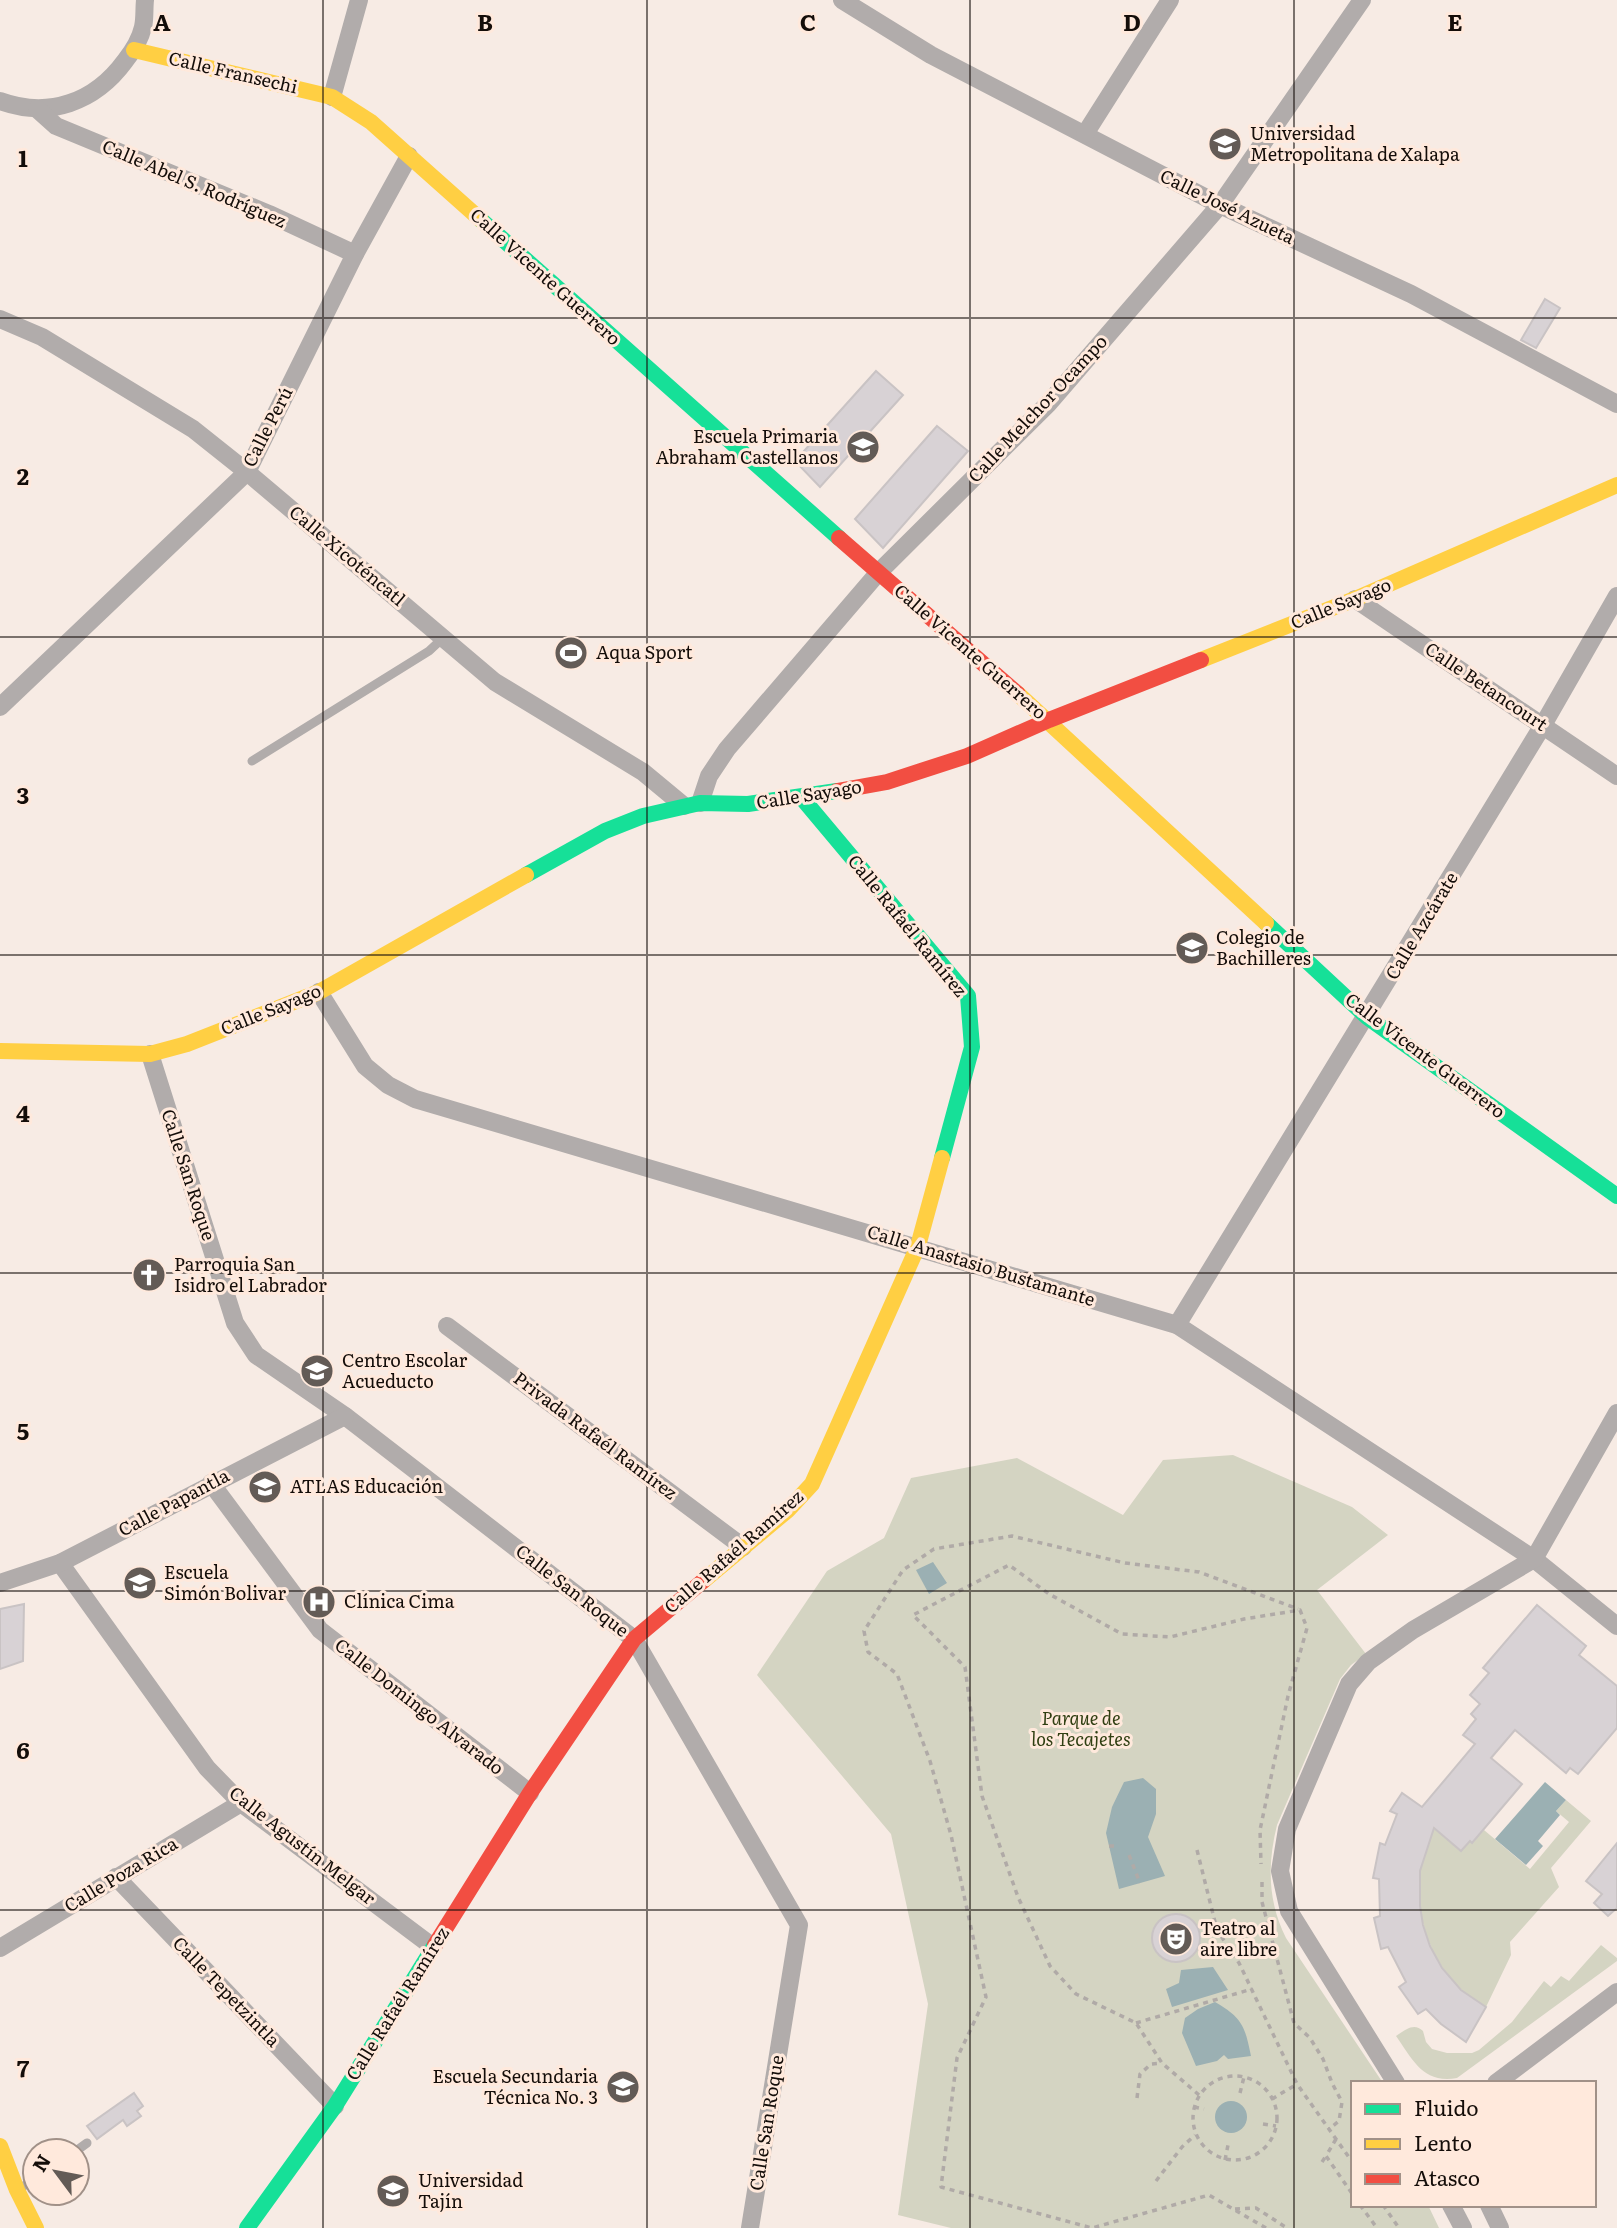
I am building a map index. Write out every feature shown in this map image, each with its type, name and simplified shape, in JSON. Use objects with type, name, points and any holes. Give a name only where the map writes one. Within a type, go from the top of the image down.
[{"type":"street","points":[[0,101],[37,109],[64,106],[89,96],[111,80],[134,50],[143,28],[145,0]]},
{"type":"street","points":[[332,97],[359,0]]},
{"type":"street","name":"Calle José Azueta","points":[[842,0],[931,55],[1084,135],[1220,205],[1411,294],[1617,404]]},
{"type":"street","points":[[1084,135],[1170,0]]},
{"type":"street","name":"Calle Melchor Ocampo","points":[[692,805],[727,748],[878,573],[1048,404],[1220,205],[1362,0]]},
{"type":"street","name":"Calle Fransechi","points":[[134,50],[332,97]]},
{"type":"street","name":"Calle Vicente Guerrero","points":[[332,97],[371,122],[878,573],[1049,720],[1367,1017],[1617,1196]]},
{"type":"street","name":"Calle Abel S. Rodríguez","points":[[37,109],[56,126],[269,214],[355,254]]},
{"type":"street","name":"Calle Perú","points":[[0,707],[247,472],[355,254],[409,156]]},
{"type":"street","name":"Calle Xicoténcatl","points":[[0,319],[42,337],[193,429],[495,682],[692,805]]},
{"type":"street","name":"Calle Sayago","points":[[0,1051],[150,1054],[187,1044],[319,992],[605,831],[643,816],[692,805],[748,804],[802,798],[900,777],[967,756],[1049,720],[1355,599],[1617,485]]},
{"type":"street","name":"Calle Azcárate","points":[[1177,1325],[1367,1017],[1543,725],[1617,596]]},
{"type":"street","name":"Calle Betancourt","points":[[1355,599],[1617,776]]},
{"type":"street","name":"Calle Rafaél Ramírez","points":[[247,2228],[335,2106],[530,1793],[635,1639],[788,1510],[812,1484],[918,1246],[972,1047],[968,996],[802,798]]},
{"type":"street","name":"Calle Anastasio Bustamante","points":[[319,992],[365,1066],[388,1085],[415,1099],[1177,1325],[1534,1559],[1617,1626]]},
{"type":"street","name":"Calle San Roque","points":[[150,1054],[235,1322],[256,1355],[345,1416],[635,1639],[799,1925],[750,2228]]},
{"type":"street","name":"Privada Rafaél Ramírez","points":[[447,1326],[743,1546]]},
{"type":"street","points":[[1397,2081],[1289,1911],[1280,1871],[1287,1829],[1349,1684],[1367,1662],[1413,1630],[1534,1559],[1617,1413]]},
{"type":"street","name":"Calle Papantla","points":[[0,1583],[60,1563],[345,1416]]},
{"type":"street","name":"Calle Domingo Alvarado","points":[[211,1483],[320,1630],[530,1793]]},
{"type":"street","name":"Calle Agustín Melgar","points":[[60,1563],[207,1768],[241,1803],[433,1947]]},
{"type":"street","name":"Calle Poza Rica","points":[[0,1948],[241,1803]]},
{"type":"street","name":"Calle Tepetzintla","points":[[116,1877],[335,2106]]},
{"type":"street","points":[[1499,2081],[1617,1992]]},
{"type":"street","points":[[0,2146],[17,2190],[36,2228]]},
{"type":"street","points":[[1452,2207],[1463,2228]]},
{"type":"street","points":[[1490,2207],[1500,2228]]},
{"type":"lane","points":[[252,761],[429,651],[443,637]]},
{"type":"lane","points":[[17,2190],[21,2188]]},
{"type":"path","points":[[1261,1866],[1260,1830],[1288,1696],[1307,1628],[1300,1610],[1199,1572],[1125,1563],[1012,1536],[934,1549],[903,1570],[864,1631],[868,1652],[897,1674],[930,1761],[951,1835],[986,1997],[957,2058],[941,2187],[1092,2228],[1209,2195],[1266,2228]]},
{"type":"path","points":[[1199,2095],[1162,2063],[1136,2023],[1076,1994],[1050,1966],[1017,1897],[982,1796],[965,1667],[913,1615],[1009,1565],[1049,1594],[1122,1634],[1170,1637],[1244,1619],[1300,1610]]},
{"type":"path","points":[[1109,1846],[1116,1846]]},
{"type":"path","points":[[1197,1850],[1217,1930],[1240,1963],[1297,2084],[1351,2160]]},
{"type":"path","points":[[1129,1855],[1140,1883]]},
{"type":"path","points":[[1262,1878],[1262,1902],[1294,2023],[1310,2038],[1342,2102],[1339,2121],[1329,2129]]},
{"type":"path","points":[[1136,2023],[1252,1989]]},
{"type":"path","points":[[1137,2098],[1140,2074],[1151,2064],[1162,2063]]},
{"type":"path","points":[[1231,2076],[1256,2081],[1265,2089],[1276,2108],[1273,2137],[1258,2154],[1236,2161],[1213,2155],[1202,2146],[1195,2135],[1192,2121],[1199,2095],[1208,2085],[1231,2076]]},
{"type":"path","points":[[1240,2093],[1244,2077]]},
{"type":"path","points":[[1272,2099],[1297,2084]]},
{"type":"path","points":[[1194,2107],[1204,2109]]},
{"type":"path","points":[[1263,2124],[1276,2126]]},
{"type":"path","points":[[1156,2181],[1182,2147],[1195,2135]]},
{"type":"path","points":[[1322,2162],[1336,2139]]},
{"type":"path","points":[[1225,2160],[1228,2145]]},
{"type":"path","points":[[1326,2156],[1351,2192]]},
{"type":"path","points":[[1361,2207],[1377,2228]]},
{"type":"path","points":[[1384,2207],[1399,2228]]},
{"type":"path","points":[[1233,2209],[1256,2208],[1287,2228]]},
{"type":"green space","name":"Parque de los Tecajetes","points":[[1233,1455],[1352,1507],[1388,1535],[1317,1590],[1366,1654],[1351,1665],[1340,1679],[1277,1825],[1271,1883],[1276,1911],[1286,1938],[1382,2081],[1351,2081],[1351,2207],[1429,2207],[1439,2228],[951,2228],[898,2215],[928,2004],[891,1834],[757,1675],[827,1571],[884,1538],[911,1478],[1017,1458],[1123,1515],[1163,1460]]},
{"type":"green space","points":[[1566,1800],[1591,1821],[1551,1868],[1559,1887],[1510,1942],[1511,1955],[1486,2007],[1469,1996],[1442,1967],[1426,1932],[1421,1913],[1420,1873],[1432,1831],[1436,1829],[1472,1842],[1484,1830],[1530,1869],[1569,1822],[1556,1811]]},
{"type":"green space","points":[[1601,1945],[1617,1958],[1617,1961],[1457,2078],[1445,2079],[1427,2074],[1396,2036],[1416,2027],[1423,2031],[1426,2042],[1432,2049],[1447,2053],[1472,2053],[1479,2050],[1512,2022],[1544,1981],[1551,1987],[1561,1976],[1569,1981]]},
{"type":"shaded area","points":[[933,1562],[947,1583],[929,1594],[916,1570]]},
{"type":"shaded area","points":[[1143,1778],[1156,1789],[1156,1814],[1148,1837],[1165,1876],[1119,1889],[1106,1833],[1112,1807],[1124,1782]]},
{"type":"shaded area","points":[[1545,1782],[1566,1800],[1556,1811],[1560,1815],[1538,1841],[1543,1846],[1526,1865],[1495,1839]]},
{"type":"shaded area","points":[[1213,1967],[1228,1990],[1172,2007],[1166,1989],[1179,1983],[1181,1970]]},
{"type":"shaded area","points":[[1215,2002],[1232,2013],[1241,2024],[1251,2056],[1228,2059],[1224,2055],[1217,2061],[1196,2066],[1182,2033],[1185,2018]]},
{"type":"shaded area","points":[[1231,2101],[1242,2106],[1247,2117],[1242,2128],[1231,2133],[1220,2128],[1215,2117],[1220,2106]]},
{"type":"building","points":[[1545,299],[1560,308],[1536,348],[1521,340]]},
{"type":"building","points":[[876,371],[903,395],[820,487],[795,461]]},
{"type":"building","points":[[937,426],[968,451],[883,548],[855,519]]},
{"type":"building","points":[[24,1604],[23,1661],[0,1669],[0,1609]]},
{"type":"building","points":[[1537,1605],[1586,1646],[1579,1655],[1617,1686],[1617,1728],[1578,1774],[1570,1768],[1566,1773],[1515,1730],[1491,1758],[1522,1784],[1472,1843],[1470,1841],[1461,1851],[1434,1828],[1420,1871],[1420,1906],[1430,1946],[1442,1968],[1461,1990],[1486,2007],[1466,2042],[1426,2009],[1418,2014],[1399,1987],[1406,1982],[1388,1947],[1381,1949],[1374,1918],[1380,1916],[1379,1879],[1373,1878],[1380,1843],[1385,1845],[1397,1814],[1390,1811],[1402,1793],[1422,1807],[1475,1744],[1463,1735],[1476,1719],[1471,1714],[1480,1704],[1470,1695],[1489,1673],[1483,1668]]},
{"type":"building","points":[[1617,1843],[1617,1908],[1608,1916],[1594,1903],[1602,1894],[1586,1881]]},
{"type":"building","name":"Teatro al aire libre","points":[[1176,1914],[1193,1921],[1200,1938],[1193,1955],[1176,1962],[1159,1955],[1152,1938],[1159,1921]]},
{"type":"building","points":[[134,2093],[143,2106],[137,2111],[141,2116],[127,2126],[123,2120],[97,2139],[87,2126]]},
{"type":"traffic: fast","points":[[481,220],[839,538]]},
{"type":"traffic: fast","points":[[526,875],[605,831],[643,816],[700,803],[748,804],[837,791]]},
{"type":"traffic: fast","points":[[802,798],[968,996],[972,1047],[942,1158]]},
{"type":"traffic: fast","points":[[1266,923],[1367,1017],[1617,1196]]},
{"type":"traffic: fast","points":[[247,2228],[335,2106],[435,1945]]},
{"type":"traffic: slow","points":[[134,50],[332,97],[371,122],[481,220]]},
{"type":"traffic: slow","points":[[1201,660],[1355,599],[1617,485]]},
{"type":"traffic: slow","points":[[1018,694],[1266,923]]},
{"type":"traffic: slow","points":[[0,1051],[150,1054],[187,1044],[319,992],[526,875]]},
{"type":"traffic: slow","points":[[703,1581],[788,1510],[812,1484],[918,1246],[942,1158]]},
{"type":"traffic: slow","points":[[0,2146],[17,2190],[36,2228]]},
{"type":"traffic: jam","points":[[839,538],[1018,694]]},
{"type":"traffic: jam","points":[[837,791],[887,782],[967,756],[1049,720],[1201,660]]},
{"type":"traffic: jam","points":[[435,1945],[530,1793],[634,1639],[703,1581]]},
{"type":"place","name":"Universidad Metropolitana de Xalapa","points":[[1225,144]]},
{"type":"place","name":"Escuela Primaria Abraham Castellanos","points":[[863,447]]},
{"type":"place","name":"Aqua Sport","points":[[571,653]]},
{"type":"place","name":"Colegio de Bachilleres","points":[[1192,948]]},
{"type":"place","name":"Parroquia San Isidro el Labrador","points":[[149,1275]]},
{"type":"place","name":"Centro Escolar Acueducto","points":[[317,1371]]},
{"type":"place","name":"ATLAS Educación","points":[[265,1487]]},
{"type":"place","name":"Escuela Simón Bolivar","points":[[140,1583]]},
{"type":"place","name":"Clínica Cima","points":[[319,1602]]},
{"type":"place","name":"Teatro al aire libre","points":[[1176,1939]]},
{"type":"place","name":"Escuela Secundaria Técnica No. 3","points":[[623,2087]]},
{"type":"place","name":"Universidad Tajín","points":[[393,2191]]}]
